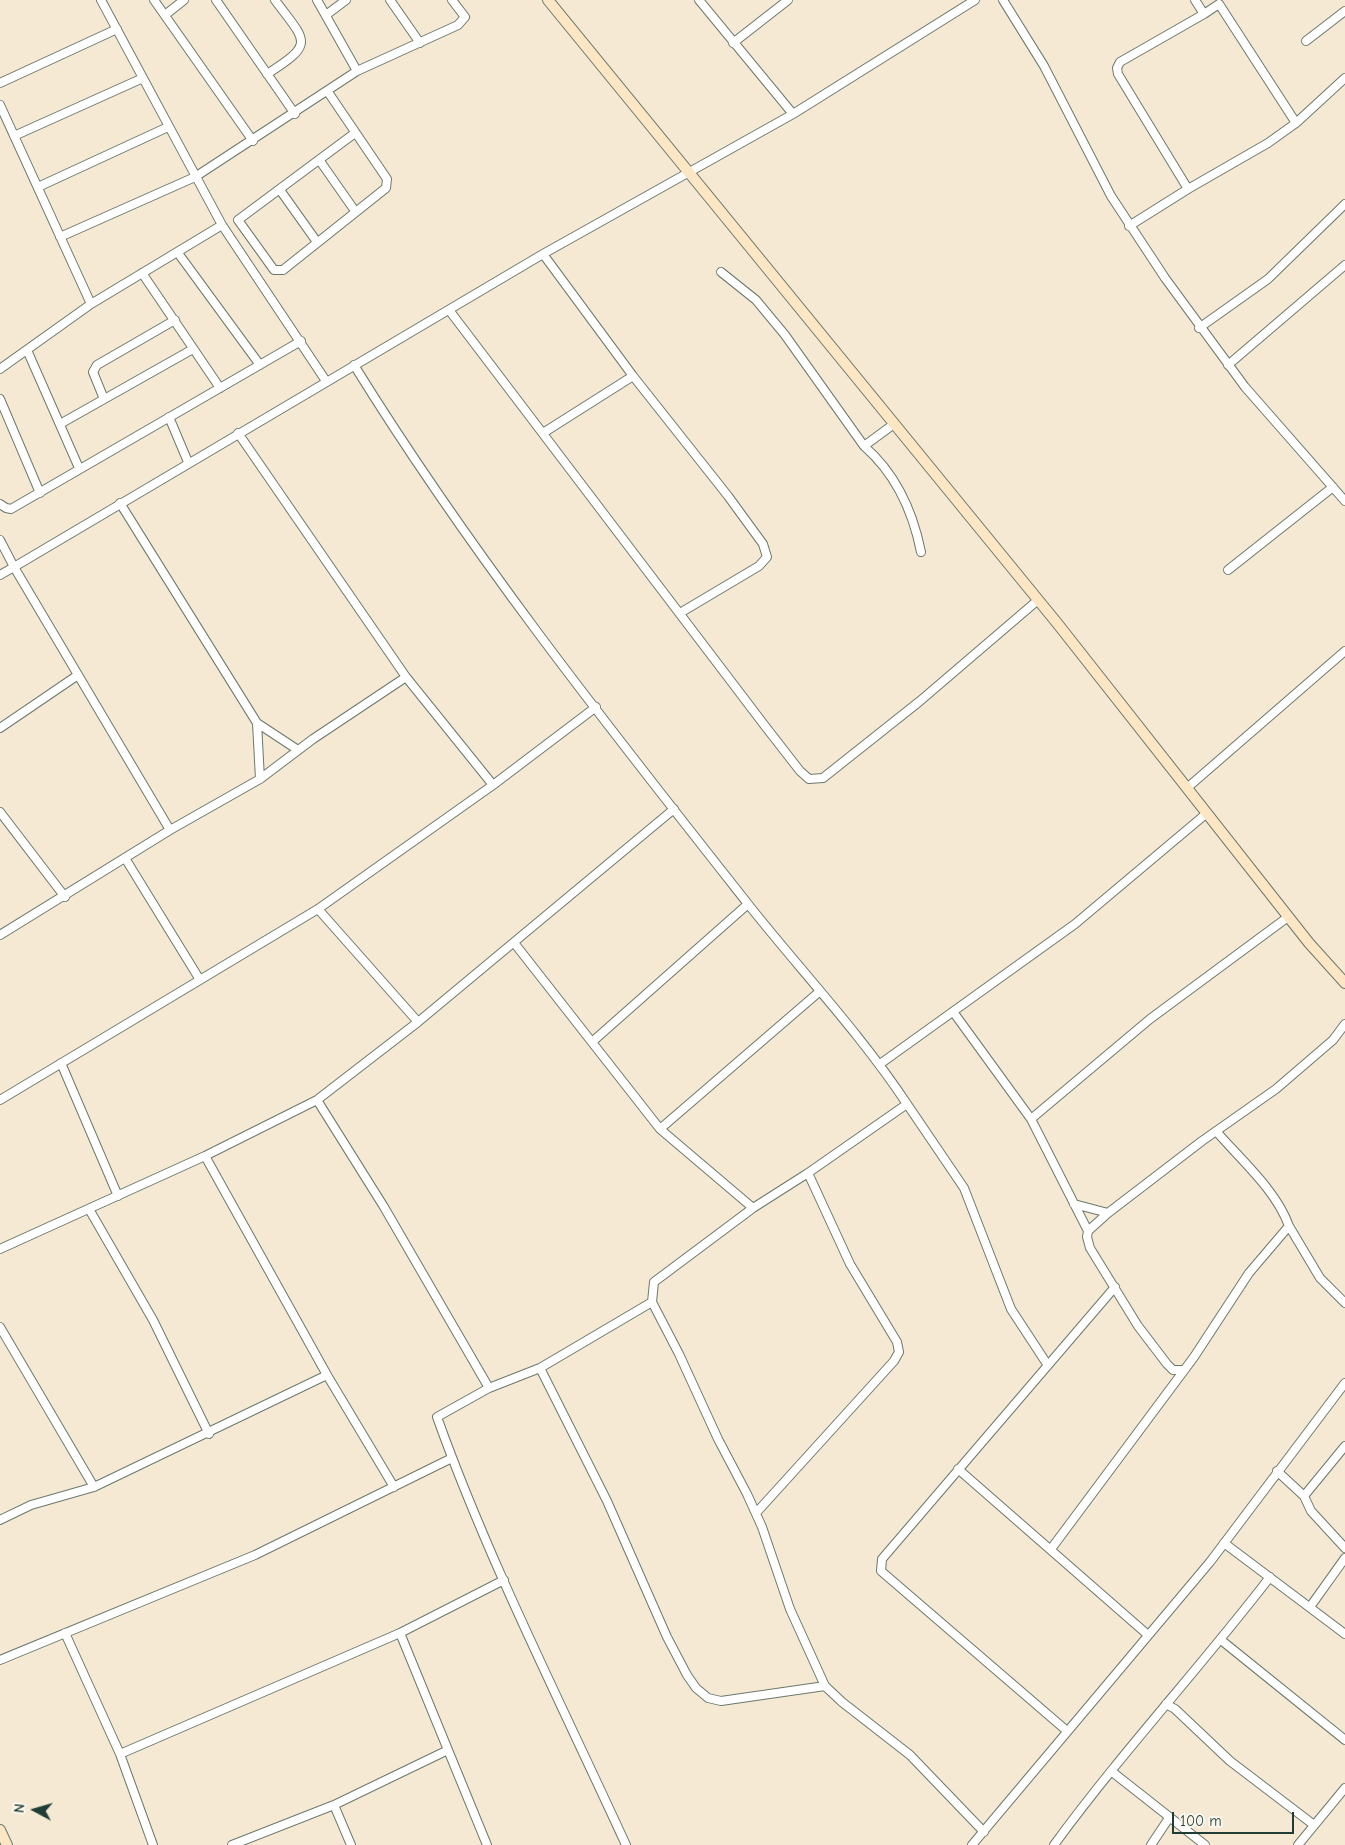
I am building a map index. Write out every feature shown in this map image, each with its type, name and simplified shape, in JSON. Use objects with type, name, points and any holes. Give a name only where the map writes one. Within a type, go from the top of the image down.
[{"type":"street","points":[[101,0],[222,225],[326,381]]},
{"type":"street","points":[[154,0],[252,141]]},
{"type":"street","points":[[164,14],[184,0]]},
{"type":"street","points":[[216,0],[295,114]]},
{"type":"street","points":[[267,74],[294,57],[301,47],[299,33],[274,0]]},
{"type":"street","points":[[317,0],[334,34],[357,71]]},
{"type":"street","points":[[326,15],[346,0]]},
{"type":"street","points":[[390,0],[420,43]]},
{"type":"street","points":[[60,237],[195,177],[295,114],[357,71],[458,25],[465,17],[452,0]]},
{"type":"street","points":[[548,0],[1038,600],[1288,917],[1345,983]]},
{"type":"street","points":[[699,0],[793,114]]},
{"type":"street","points":[[733,43],[788,0]]},
{"type":"street","points":[[0,575],[188,462],[543,254],[793,114],[975,0]]},
{"type":"street","points":[[1003,0],[1044,66],[1110,196],[1129,226],[1199,328],[1228,365],[1345,501]]},
{"type":"street","points":[[1195,0],[1204,14]]},
{"type":"street","points":[[1188,189],[1118,74],[1117,68],[1120,62],[1219,4],[1296,123]]},
{"type":"street","points":[[1306,41],[1345,10]]},
{"type":"street","points":[[0,83],[117,29]]},
{"type":"street","points":[[14,136],[143,78]]},
{"type":"street","points":[[1129,226],[1188,189],[1268,143],[1296,123],[1345,78]]},
{"type":"street","points":[[328,92],[387,179],[386,188],[283,270],[274,270],[238,220],[320,161],[355,133]]},
{"type":"street","points":[[0,105],[91,304]]},
{"type":"street","points":[[38,187],[168,127]]},
{"type":"street","points":[[320,161],[356,211]]},
{"type":"street","points":[[280,190],[317,242]]},
{"type":"street","points":[[1199,328],[1268,279],[1345,204]]},
{"type":"street","points":[[0,368],[91,304],[222,225]]},
{"type":"street","points":[[178,253],[260,365]]},
{"type":"street","points":[[543,254],[633,376],[728,496],[763,544],[767,557],[759,566],[680,613]]},
{"type":"street","points":[[1228,365],[1345,265]]},
{"type":"street","points":[[721,272],[756,300],[784,335],[830,402],[864,446],[877,457],[902,493],[921,552]]},
{"type":"street","points":[[142,273],[220,388]]},
{"type":"street","points":[[449,310],[800,771],[810,779],[823,778],[920,701],[1038,600]]},
{"type":"street","points":[[104,399],[93,372],[94,368],[175,320]]},
{"type":"street","points":[[0,504],[10,509],[40,493],[79,468],[300,342]]},
{"type":"street","points":[[60,424],[193,349]]},
{"type":"street","points":[[27,350],[79,468]]},
{"type":"street","points":[[354,365],[392,427],[470,542],[748,904],[880,1064],[964,1188],[1011,1309],[1048,1364]]},
{"type":"street","points":[[543,433],[633,376]]},
{"type":"street","points":[[0,399],[40,493]]},
{"type":"street","points":[[168,417],[188,462]]},
{"type":"street","points":[[864,446],[894,424]]},
{"type":"street","points":[[238,433],[406,677],[493,785]]},
{"type":"street","points":[[1228,570],[1333,487]]},
{"type":"street","points":[[120,504],[257,722],[298,750]]},
{"type":"street","points":[[0,540],[14,567],[170,830]]},
{"type":"street","points":[[1187,788],[1345,651]]},
{"type":"street","points":[[0,728],[78,675]]},
{"type":"street","points":[[0,935],[170,830],[260,779],[298,750],[406,677]]},
{"type":"street","points":[[0,1100],[318,910],[493,785],[596,707]]},
{"type":"street","points":[[257,722],[260,779]]},
{"type":"street","points":[[0,1249],[205,1156],[317,1100],[515,944],[674,809]]},
{"type":"street","points":[[0,812],[65,896]]},
{"type":"street","points":[[880,1064],[954,1013],[1075,924],[1207,813]]},
{"type":"street","points":[[125,858],[200,980]]},
{"type":"street","points":[[592,1042],[748,904]]},
{"type":"street","points":[[318,910],[418,1022]]},
{"type":"street","points":[[1031,1119],[1163,1009],[1288,917]]},
{"type":"street","points":[[515,944],[660,1129],[753,1208]]},
{"type":"street","points":[[660,1129],[819,992]]},
{"type":"street","points":[[954,1013],[1031,1119],[1088,1231],[1087,1237],[1090,1248],[1138,1326],[1174,1370],[1184,1370]]},
{"type":"street","points":[[1088,1231],[1108,1213],[1216,1131],[1276,1090],[1333,1040],[1345,1024]]},
{"type":"street","points":[[61,1063],[118,1196]]},
{"type":"street","points":[[317,1100],[384,1207],[490,1388]]},
{"type":"street","points":[[907,1104],[808,1173],[753,1208],[654,1282],[652,1302],[756,1513],[790,1609],[825,1686],[842,1702],[910,1755],[984,1832]]},
{"type":"street","points":[[1216,1131],[1265,1187],[1285,1215],[1289,1226],[1320,1278],[1345,1303]]},
{"type":"street","points":[[205,1156],[327,1375],[394,1486]]},
{"type":"street","points":[[756,1513],[894,1360],[899,1352],[897,1342],[850,1264],[808,1173]]},
{"type":"street","points":[[1074,1204],[1108,1213]]},
{"type":"street","points":[[89,1209],[153,1320],[209,1434]]},
{"type":"street","points":[[1051,1550],[1184,1370],[1250,1273],[1289,1226]]},
{"type":"street","points":[[1067,1731],[881,1571],[882,1559],[1115,1287]]},
{"type":"street","points":[[626,1845],[504,1580],[452,1458],[437,1417],[490,1388],[540,1368],[652,1302]]},
{"type":"street","points":[[0,1327],[94,1487]]},
{"type":"street","points":[[540,1368],[607,1501],[667,1637],[696,1688],[708,1698],[721,1702],[825,1686]]},
{"type":"street","points":[[0,1520],[31,1505],[94,1487],[209,1434],[327,1375]]},
{"type":"street","points":[[972,1845],[1224,1543],[1345,1383]]},
{"type":"street","points":[[1304,1496],[1345,1446]]},
{"type":"street","points":[[0,1660],[255,1555],[452,1458]]},
{"type":"street","points":[[958,1469],[1148,1635]]},
{"type":"street","points":[[1277,1471],[1304,1496],[1310,1511],[1345,1548]]},
{"type":"street","points":[[1224,1543],[1345,1634]]},
{"type":"street","points":[[1310,1607],[1345,1558]]},
{"type":"street","points":[[1054,1845],[1111,1771],[1221,1640],[1270,1577]]},
{"type":"street","points":[[120,1754],[400,1633],[504,1580]]},
{"type":"street","points":[[65,1633],[120,1754],[153,1845]]},
{"type":"street","points":[[400,1633],[488,1845]]},
{"type":"street","points":[[1221,1640],[1345,1740]]},
{"type":"street","points":[[1166,1704],[1175,1709],[1230,1761],[1314,1825]]},
{"type":"street","points":[[232,1845],[334,1805],[448,1750]]},
{"type":"street","points":[[1111,1771],[1205,1845]]},
{"type":"street","points":[[1298,1845],[1345,1788]]},
{"type":"street","points":[[334,1805],[351,1845]]},
{"type":"street","points":[[1152,1845],[1169,1818]]},
{"type":"street","points":[[0,1830],[7,1845]]}]
